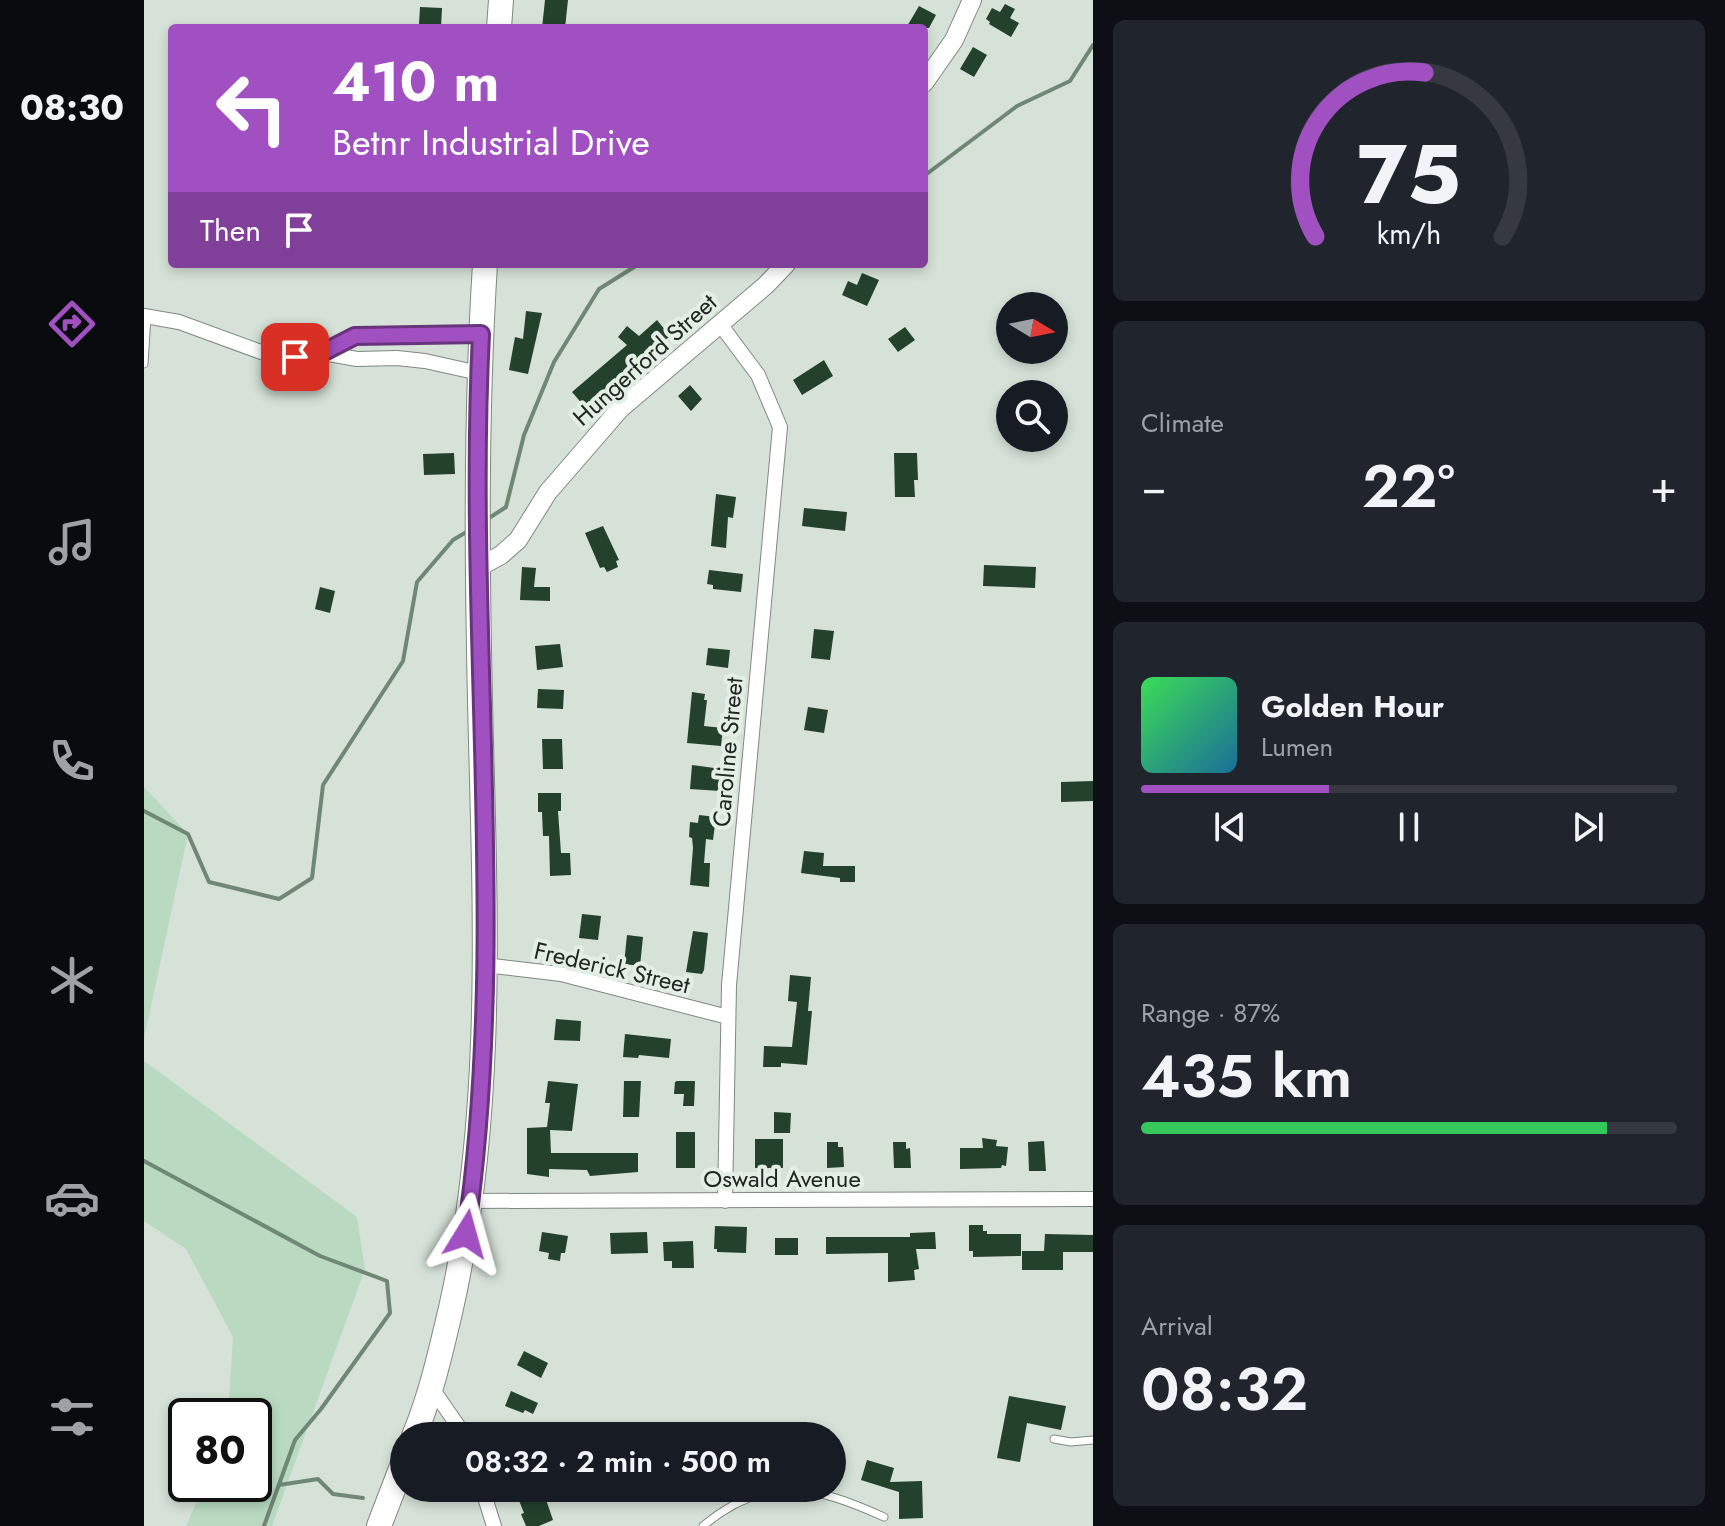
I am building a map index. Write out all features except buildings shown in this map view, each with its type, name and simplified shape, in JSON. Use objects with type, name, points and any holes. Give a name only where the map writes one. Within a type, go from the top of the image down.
[{"type":"highway","points":[[499,24],[501,0]]},
{"type":"highway","points":[[419,1422],[455,1291],[471,1201],[481,1101],[485,965],[478,501],[479,373],[485,268]]},
{"type":"highway","points":[[379,1526],[390,1497]]},
{"type":"street","points":[[928,77],[954,40],[972,0]]},
{"type":"street","name":"Hungerford Street","points":[[478,557],[501,555],[518,540],[562,474],[620,409],[782,268]]},
{"type":"street","points":[[145,316],[179,322],[261,352],[295,357],[322,353],[357,359],[397,358],[479,373]]},
{"type":"street","name":"Caroline Street","points":[[720,324],[758,375],[780,427],[728,1017],[725,1201]]},
{"type":"street","points":[[322,353],[355,336],[481,334]]},
{"type":"street","name":"Frederick Street","points":[[485,965],[561,974],[728,1017]]},
{"type":"street","name":"Oswald Avenue","points":[[471,1201],[1093,1199]]},
{"type":"street","points":[[431,1387],[455,1422]]},
{"type":"street","points":[[486,1502],[494,1526]]},
{"type":"lane","points":[[144,364],[145,316]]},
{"type":"lane","points":[[1054,1439],[1071,1442],[1093,1440]]},
{"type":"lane","points":[[703,1526],[726,1508],[782,1489],[811,1490],[847,1500],[884,1517]]},
{"type":"green space","points":[[144,787],[188,834],[144,1039]]},
{"type":"green space","points":[[144,1061],[357,1217],[365,1269],[272,1526],[186,1526],[197,1502],[272,1502],[272,1398],[229,1398],[233,1337],[186,1249],[144,1221]]},
{"type":"waterway","points":[[928,173],[1017,106],[1070,81],[1093,45]]},
{"type":"waterway","points":[[486,520],[506,507],[524,435],[554,362],[599,289],[633,268]]},
{"type":"waterway","points":[[144,811],[188,834],[209,882],[279,899],[312,878],[323,785],[403,661],[417,582],[453,540],[468,531]]},
{"type":"waterway","points":[[144,1161],[320,1256],[387,1281],[390,1313],[295,1440],[264,1526]]},
{"type":"waterway","points":[[279,1485],[318,1479],[333,1494],[363,1498]]},
{"type":"route","points":[[295,357],[322,353],[355,336],[481,334],[478,548],[484,834],[484,1045],[466,1234]]}]
